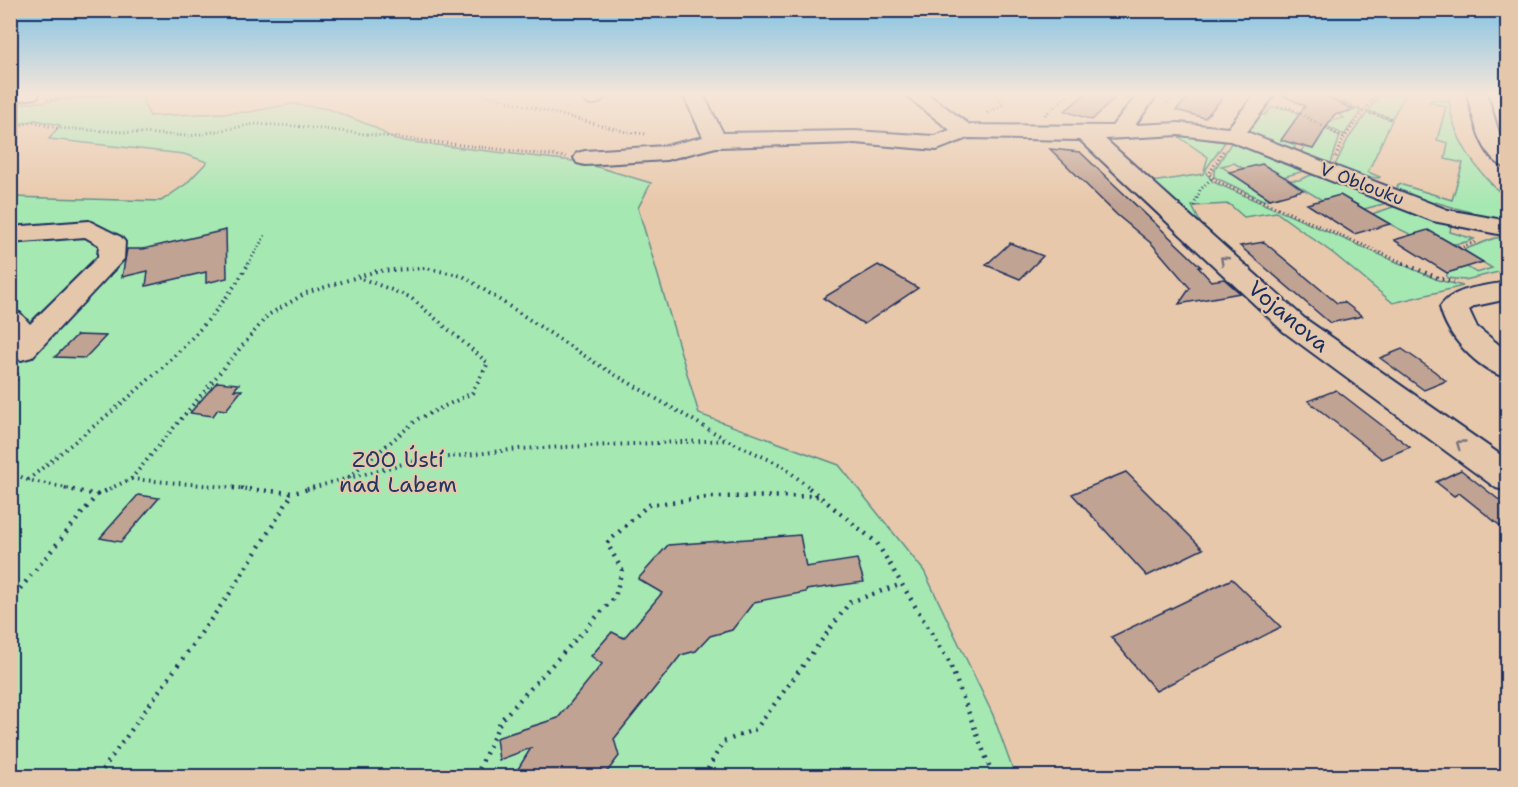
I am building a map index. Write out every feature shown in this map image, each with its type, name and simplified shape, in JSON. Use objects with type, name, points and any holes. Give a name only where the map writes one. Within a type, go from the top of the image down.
[{"type":"street","points":[[711,131],[715,140]]},
{"type":"street","points":[[585,158],[666,153],[715,140],[855,137],[937,143],[957,131]]},
{"type":"street","points":[[1018,131],[1086,134],[1130,131]]},
{"type":"street","points":[[1195,131],[1234,135],[1237,131]]},
{"type":"street","points":[[1488,131],[1491,140],[1506,158]]},
{"type":"street","name":"Vojanova","points":[[1086,134],[1294,325],[1508,478]]},
{"type":"street","name":"V Oblouku","points":[[1234,135],[1442,216],[1508,229]]},
{"type":"street","points":[[10,235],[89,230],[112,242],[111,259],[21,350],[21,333],[10,320]]},
{"type":"street","points":[[1508,290],[1466,299],[1454,307],[1456,318],[1467,333],[1508,368]]},
{"type":"path","points":[[102,131],[190,136],[219,131]]},
{"type":"path","points":[[335,131],[585,158]]},
{"type":"path","points":[[622,131],[649,134]]},
{"type":"path","points":[[1331,131],[1344,138]]},
{"type":"path","points":[[1330,171],[1349,131]]},
{"type":"path","points":[[1234,135],[1210,171],[1209,174],[1216,181],[1438,278],[1459,282]]},
{"type":"path","points":[[28,480],[190,340],[230,294],[252,262],[266,234]]},
{"type":"path","points":[[1459,248],[1468,246]]},
{"type":"path","points":[[10,601],[98,495],[131,479],[268,315],[306,293],[377,271],[426,268],[463,276],[597,364],[728,440],[781,465],[877,543],[950,664],[993,777]]},
{"type":"path","points":[[349,477],[418,419],[471,393],[488,363],[410,297],[358,277]]},
{"type":"path","points":[[131,479],[293,493],[414,461],[519,448],[728,440]]},
{"type":"path","points":[[10,472],[28,480],[98,495]]},
{"type":"path","points":[[98,777],[230,593],[293,493]]},
{"type":"path","points":[[476,777],[501,720],[615,597],[622,570],[607,543],[648,505],[713,497],[820,496]]},
{"type":"path","points":[[704,777],[723,742],[756,729],[850,602],[902,584]]},
{"type":"green space","name":"ZOO Ústí nad Labem","points":[[56,131],[380,131],[395,140],[581,162],[651,183],[638,208],[699,414],[839,465],[924,571],[993,715],[1015,776],[11,776],[11,197],[161,201],[186,184],[207,162],[184,154],[49,139]]},
{"type":"green space","points":[[1245,131],[1330,131],[1340,136],[1330,166],[1298,154],[1305,147],[1313,149],[1322,135],[1282,140],[1296,145],[1292,152]]},
{"type":"green space","points":[[1336,131],[1347,131],[1344,135]]},
{"type":"green space","points":[[1354,131],[1387,131],[1368,172],[1379,178],[1356,176],[1334,167]]},
{"type":"green space","points":[[1440,131],[1457,131],[1477,167],[1507,199],[1507,221],[1469,215],[1470,212],[1435,202],[1431,205],[1398,193],[1396,189],[1399,184],[1452,200],[1463,163],[1445,159],[1448,143],[1437,140]]},
{"type":"green space","points":[[1180,135],[1225,142],[1206,169],[1206,173],[1213,182],[1438,280],[1463,286],[1393,303],[1334,254],[1276,212],[1244,217],[1229,204],[1192,206],[1200,222],[1199,225],[1103,138],[1152,182],[1203,174],[1208,157],[1179,137]]},
{"type":"green space","points":[[1231,143],[1286,162],[1284,164],[1304,171],[1283,177],[1244,169],[1234,163],[1221,166],[1270,199],[1263,200],[1214,177],[1214,171]]},
{"type":"green space","points":[[1316,173],[1391,202],[1364,209],[1340,195],[1322,200],[1288,180],[1299,180]]},
{"type":"green space","points":[[1399,205],[1451,225],[1450,232],[1474,239],[1461,243],[1435,243],[1408,234],[1372,214]]},
{"type":"green space","points":[[1507,237],[1507,270],[1465,280],[1447,278],[1447,273],[1467,267],[1477,273],[1492,268],[1463,250],[1495,238]]},
{"type":"building","points":[[1288,131],[1324,131],[1313,149],[1281,140]]},
{"type":"building","points":[[1050,149],[1080,152],[1201,267],[1198,267],[1211,281],[1224,279],[1240,293],[1179,304],[1190,288],[1152,244],[1117,215]]},
{"type":"building","points":[[1262,164],[1303,190],[1270,199],[1229,172]]},
{"type":"building","points":[[1340,195],[1390,224],[1354,234],[1307,204]]},
{"type":"building","points":[[226,230],[227,278],[206,283],[206,272],[146,286],[148,271],[122,277],[127,249],[143,249]]},
{"type":"building","points":[[1428,230],[1483,262],[1447,273],[1394,240]]},
{"type":"building","points":[[1264,242],[1337,303],[1344,302],[1362,316],[1330,323],[1240,246]]},
{"type":"building","points":[[1010,243],[1043,256],[1020,279],[986,265]]},
{"type":"building","points":[[878,265],[918,288],[864,324],[823,298]]},
{"type":"building","points":[[77,335],[106,336],[85,358],[55,357]]},
{"type":"building","points":[[1402,349],[1446,381],[1424,390],[1380,358]]},
{"type":"building","points":[[217,382],[239,384],[234,390],[242,390],[226,410],[218,409],[213,416],[190,413]]},
{"type":"building","points":[[1336,390],[1410,447],[1382,459],[1308,401]]},
{"type":"building","points":[[1461,470],[1508,507],[1508,532],[1459,493],[1454,496],[1436,482]]},
{"type":"building","points":[[1126,472],[1203,549],[1147,576],[1072,494]]},
{"type":"building","points":[[138,495],[159,498],[121,542],[100,538]]},
{"type":"building","points":[[800,535],[806,567],[857,559],[864,582],[806,590],[806,592],[754,602],[732,630],[710,636],[696,651],[681,655],[614,739],[619,756],[603,777],[513,777],[531,748],[499,760],[496,738],[558,718],[602,664],[591,656],[612,632],[624,638],[662,593],[638,579],[668,545]]},
{"type":"building","points":[[1232,579],[1281,627],[1156,691],[1111,637]]}]
